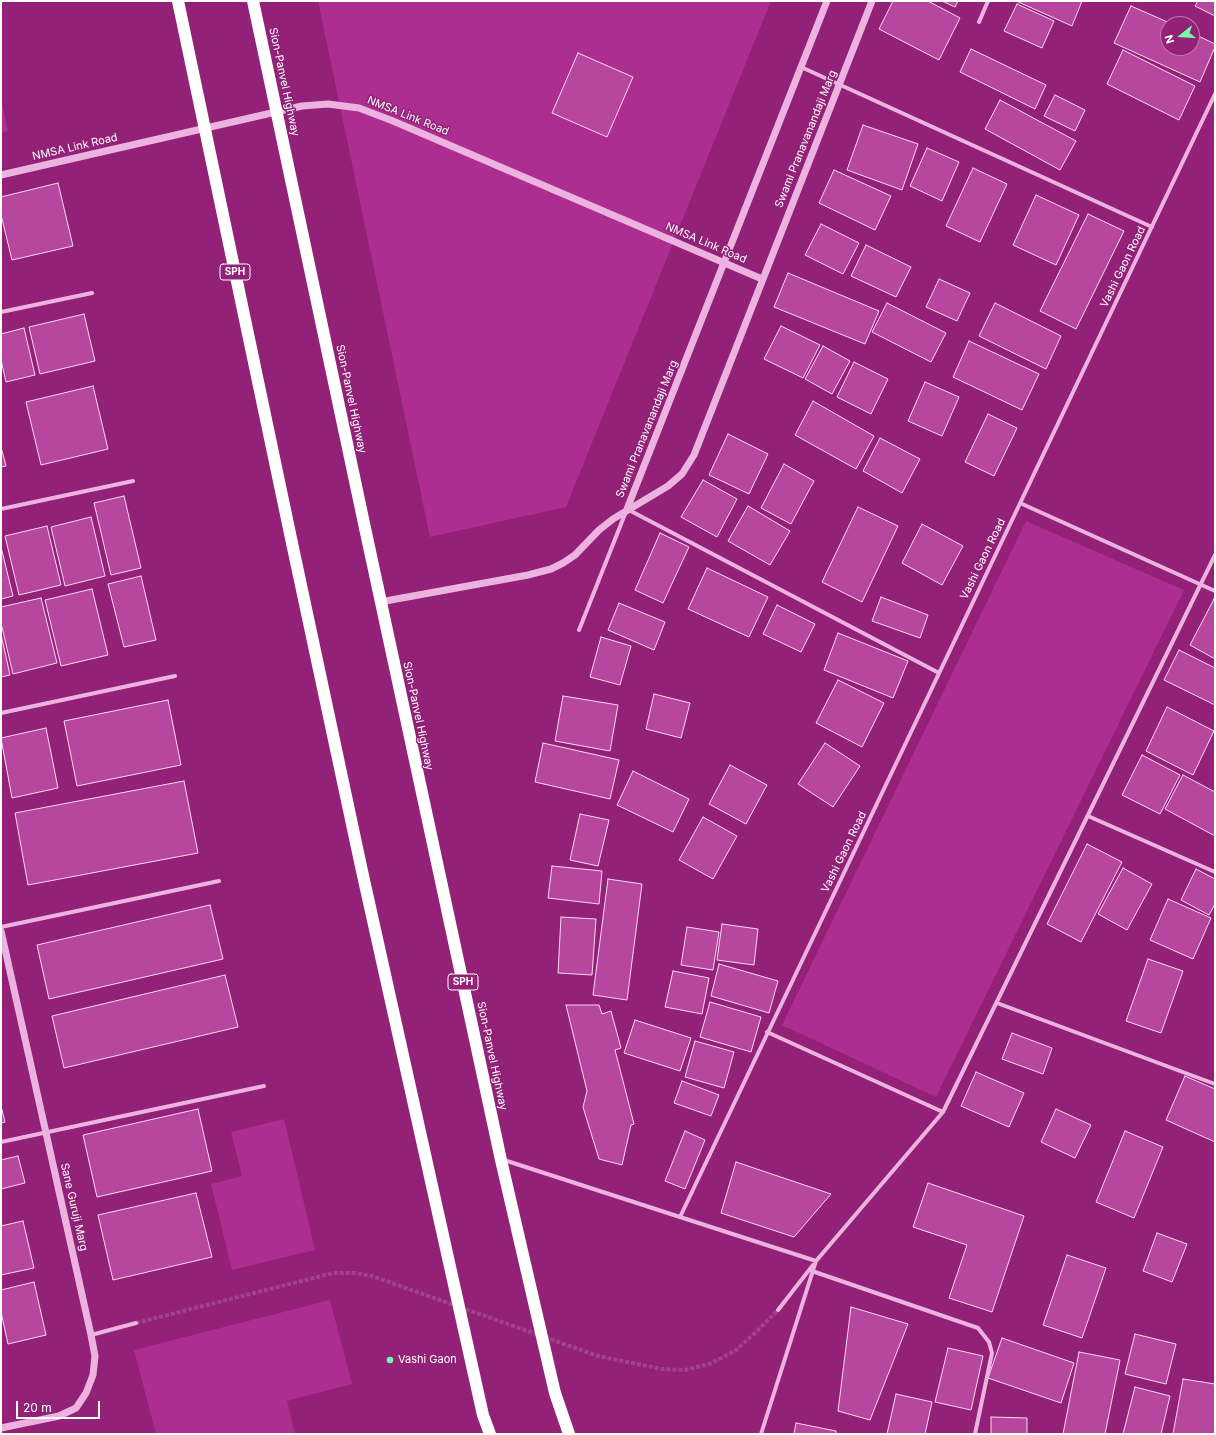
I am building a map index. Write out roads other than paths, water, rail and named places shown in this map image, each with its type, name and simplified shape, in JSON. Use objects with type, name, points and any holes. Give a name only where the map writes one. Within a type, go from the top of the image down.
[{"type":"highway","name":"SPH","points":[[178,1],[364,879],[483,1415],[490,1434]]},
{"type":"highway","name":"Sion-Panvel Highway","points":[[254,1],[380,602],[501,1160],[555,1393],[569,1434]]},
{"type":"street","name":"Swami Pranavanandaji Marg","points":[[627,509],[827,1]]},
{"type":"street","name":"Swami Pranavanandaji Marg","points":[[627,509],[668,486],[682,474],[694,455],[872,1]]},
{"type":"street","points":[[979,22],[988,1]]},
{"type":"street","points":[[801,67],[1152,227]]},
{"type":"street","name":"Vashi Gaon Road","points":[[680,1217],[1215,94]]},
{"type":"street","name":"NMSA Link Road","points":[[1,175],[302,106],[328,104],[360,108],[762,279]]},
{"type":"street","points":[[1,312],[92,293]]},
{"type":"street","points":[[1,509],[133,481]]},
{"type":"street","points":[[1020,503],[1215,590]]},
{"type":"street","points":[[380,602],[528,575],[551,568],[563,563],[575,555],[599,530],[627,509]]},
{"type":"street","points":[[579,630],[627,509]]},
{"type":"street","points":[[627,509],[938,673]]},
{"type":"street","points":[[778,1310],[816,1261],[943,1112],[1215,556]]},
{"type":"street","points":[[1,713],[175,676]]},
{"type":"street","points":[[1088,816],[1215,872]]},
{"type":"street","points":[[1,927],[220,881]]},
{"type":"street","name":"Sane Guruji Marg","points":[[1,931],[95,1356],[93,1375],[86,1393],[76,1408],[59,1416],[1,1428]]},
{"type":"street","points":[[996,1003],[1215,1084]]},
{"type":"street","points":[[767,1032],[943,1112]]},
{"type":"street","points":[[1,1142],[264,1086]]},
{"type":"street","points":[[501,1160],[816,1261]]},
{"type":"street","points":[[761,1434],[816,1261]]},
{"type":"street","points":[[812,1270],[978,1328],[989,1342],[992,1353],[975,1434]]},
{"type":"street","points":[[91,1335],[136,1323]]},
{"type":"tunnel","points":[[136,1323],[333,1273],[354,1273],[372,1276],[598,1356],[662,1369],[685,1370],[709,1364],[735,1351],[778,1310]]},
{"type":"place","name":"Vashi Gaon","points":[[390,1360]]}]
